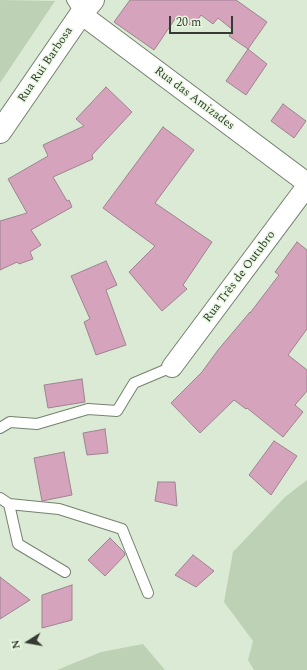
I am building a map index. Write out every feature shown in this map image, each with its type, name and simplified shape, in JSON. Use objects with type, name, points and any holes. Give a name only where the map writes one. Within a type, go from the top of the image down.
[{"type":"main road","name":"Rua Rui Barbosa","points":[[0,132],[82,5]]},
{"type":"street","name":"Rua das Amizades","points":[[82,5],[307,185]]},
{"type":"street","name":"Rua Três de Outubro","points":[[172,367],[307,185]]},
{"type":"lane","points":[[0,428],[10,422],[37,424],[88,409],[117,411],[134,383],[172,367]]},
{"type":"lane","points":[[0,498],[9,504],[58,509],[122,529],[148,593]]},
{"type":"lane","points":[[9,504],[18,544],[65,572]]},
{"type":"green space","points":[[0,0],[55,1],[0,83]]},
{"type":"green space","points":[[307,480],[307,670],[254,670],[248,660],[253,641],[224,602],[233,552],[285,497]]},
{"type":"green space","points":[[143,644],[165,670],[57,670],[101,652]]},
{"type":"building","points":[[130,0],[236,0],[267,22],[248,49],[229,36],[233,30],[218,18],[213,24],[201,15],[193,27],[177,16],[154,50],[114,22]]},
{"type":"building","points":[[248,49],[267,64],[246,95],[226,81]]},
{"type":"building","points":[[106,87],[132,112],[92,155],[93,159],[53,177],[67,201],[69,200],[72,207],[31,230],[41,245],[30,252],[33,259],[19,264],[17,262],[0,270],[0,221],[27,213],[8,179],[48,156],[43,145],[84,126],[76,119]]},
{"type":"building","points":[[283,104],[306,121],[294,138],[271,121]]},
{"type":"building","points":[[163,127],[194,150],[155,203],[212,242],[183,285],[187,289],[162,311],[129,272],[155,246],[103,208]]},
{"type":"building","points":[[297,242],[307,250],[307,329],[288,355],[307,370],[307,391],[295,405],[303,412],[283,437],[247,408],[246,409],[234,400],[200,433],[171,403],[202,372],[218,350],[250,313],[279,275],[275,272]]},
{"type":"building","points":[[106,261],[117,285],[106,290],[126,345],[96,355],[84,322],[90,319],[71,276]]},
{"type":"building","points":[[82,379],[85,402],[48,408],[44,385]]},
{"type":"building","points":[[105,429],[108,453],[87,455],[83,433]]},
{"type":"building","points":[[274,441],[297,456],[271,495],[249,475]]},
{"type":"building","points":[[64,452],[72,495],[42,501],[34,458]]},
{"type":"building","points":[[158,482],[175,482],[177,506],[155,501]]},
{"type":"building","points":[[110,538],[124,552],[125,555],[105,576],[88,560]]},
{"type":"building","points":[[193,555],[214,571],[196,587],[175,575]]},
{"type":"building","points":[[0,577],[30,600],[0,619]]},
{"type":"building","points":[[72,585],[72,620],[42,628],[42,595]]}]
